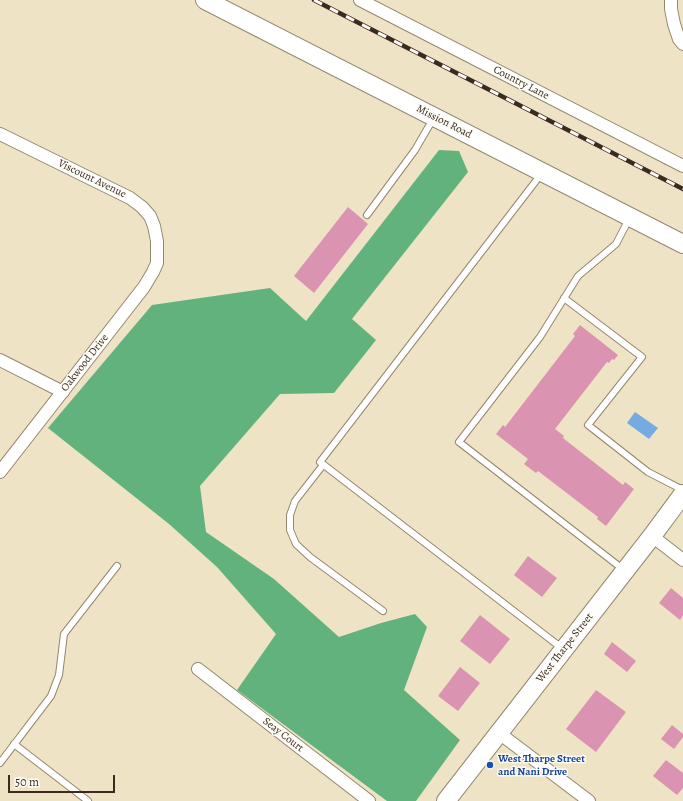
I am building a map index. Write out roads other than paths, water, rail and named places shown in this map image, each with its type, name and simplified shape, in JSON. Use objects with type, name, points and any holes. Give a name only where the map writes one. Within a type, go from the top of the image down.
[{"type":"main road","name":"Mission Road","points":[[205,0],[683,244]]},
{"type":"main road","name":"West Tharpe Street","points":[[446,801],[683,494]]},
{"type":"street","name":"Country Lane","points":[[360,0],[683,166]]},
{"type":"street","points":[[671,0],[674,24],[679,39],[683,44]]},
{"type":"street","name":"Viscount Avenue","points":[[0,134],[130,198],[142,207],[150,216],[154,226],[157,248]]},
{"type":"street","name":"Oakwood Drive","points":[[0,472],[144,287],[157,263],[157,248]]},
{"type":"street","points":[[0,360],[63,392]]},
{"type":"street","points":[[652,536],[683,560]]},
{"type":"street","name":"Seay Court","points":[[198,669],[369,801]]},
{"type":"street","points":[[499,733],[589,801]]},
{"type":"lane","points":[[367,215],[415,150],[434,117]]},
{"type":"lane","points":[[543,173],[320,462],[564,650]]},
{"type":"lane","points":[[625,571],[459,442],[540,337],[578,276],[616,244],[630,217]]},
{"type":"lane","points":[[564,298],[642,357],[588,425],[648,472],[683,490]]},
{"type":"lane","points":[[323,465],[295,501],[290,515],[290,530],[296,544],[310,557],[383,611]]},
{"type":"lane","points":[[0,763],[51,696],[59,675],[64,634],[117,566]]},
{"type":"lane","points":[[14,744],[88,801]]},
{"type":"water","points":[[635,412],[658,428],[649,439],[627,423]]},
{"type":"railway","points":[[314,0],[683,189]]},
{"type":"place","name":"West Tharpe Street and Nani Drive","points":[[490,765]]}]
